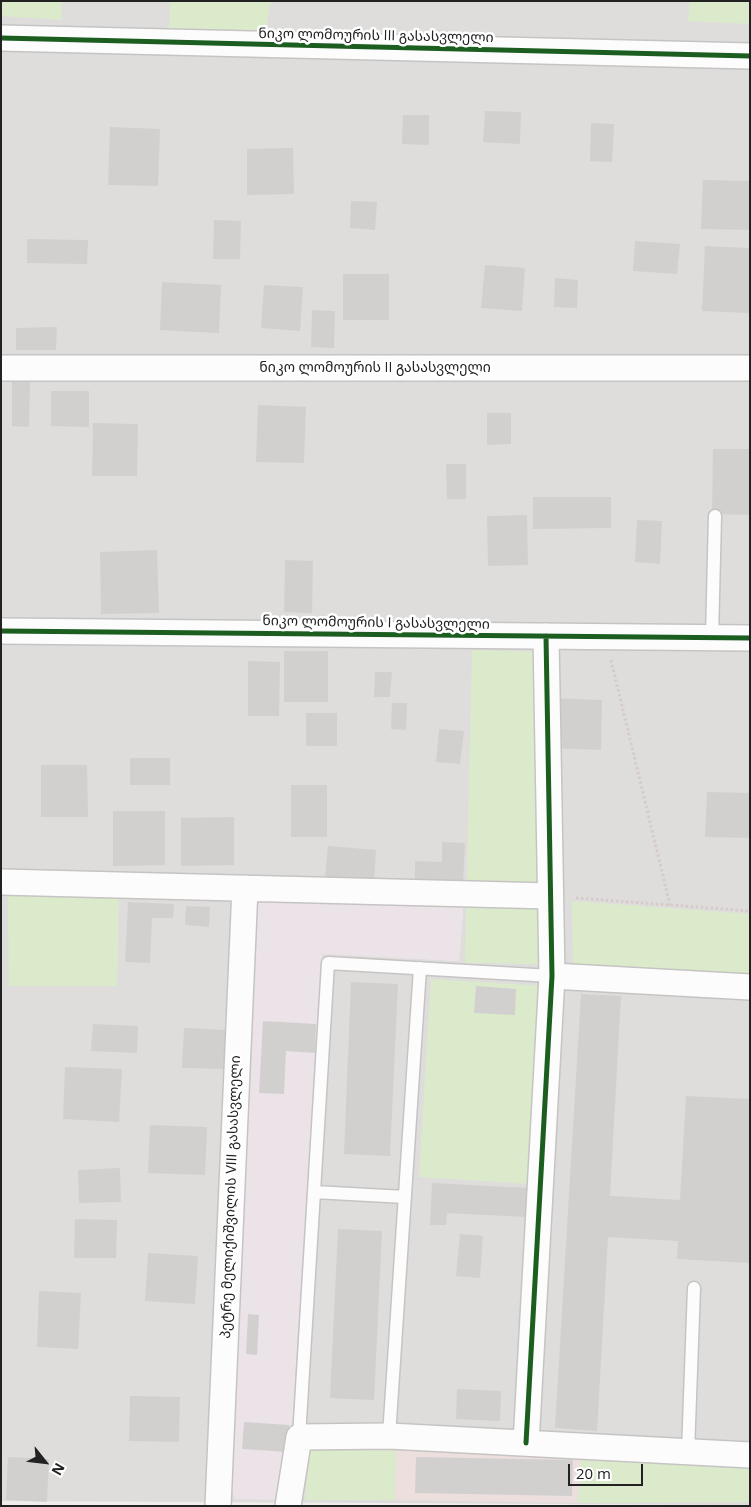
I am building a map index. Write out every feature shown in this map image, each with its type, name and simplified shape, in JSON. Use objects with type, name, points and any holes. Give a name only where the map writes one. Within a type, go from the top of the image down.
[{"type":"street","name":"ნიკო ლომოურის III გასასვლელი","points":[[1,38],[750,56]]},
{"type":"street","name":"ნიკო ლომოურის II გასასვლელი","points":[[1,368],[750,368]]},
{"type":"street","name":"ნიკო ლომოურის I გასასვლელი","points":[[1,631],[750,638]]},
{"type":"street","points":[[526,1443],[552,976],[546,636]]},
{"type":"street","points":[[1,882],[550,896]]},
{"type":"street","name":"პეტრე მელიქიშვილის VIII გასასვლელი","points":[[218,1506],[244,888]]},
{"type":"street","points":[[552,976],[750,987]]},
{"type":"street","points":[[288,1506],[299,1437],[388,1436],[750,1455]]},
{"type":"lane","points":[[712,637],[715,516]]},
{"type":"lane","points":[[299,1437],[328,963],[552,976]]},
{"type":"lane","points":[[388,1436],[420,968]]},
{"type":"lane","points":[[314,1192],[405,1196]]},
{"type":"lane","points":[[688,1452],[694,1288]]},
{"type":"path","points":[[606,636],[670,905]]},
{"type":"path","points":[[550,896],[750,911]]},
{"type":"shaded area","points":[[1,1],[750,1],[750,1505],[1,1501]],"holes":[[[258,897],[463,908],[459,961],[322,953],[289,1468]]]},
{"type":"shaded area","points":[[257,897],[463,907],[459,961],[322,954],[289,1468],[280,1500],[235,1499],[224,1477]]},
{"type":"shaded area","points":[[397,1439],[582,1452],[577,1503],[395,1500]]},
{"type":"green space","points":[[1,1],[62,1],[61,20],[1,16]]},
{"type":"green space","points":[[170,1],[271,1],[263,45],[169,34]]},
{"type":"green space","points":[[690,1],[750,1],[750,24],[688,21]]},
{"type":"green space","points":[[472,650],[545,652],[538,964],[465,963]]},
{"type":"green space","points":[[8,895],[119,898],[117,986],[9,986]]},
{"type":"green space","points":[[572,901],[750,914],[750,979],[573,969]]},
{"type":"green space","points":[[431,979],[544,986],[532,1184],[419,1177]]},
{"type":"green space","points":[[397,1439],[395,1500],[305,1500],[310,1440]]},
{"type":"green space","points":[[582,1452],[750,1460],[750,1502],[577,1503]]},
{"type":"building","points":[[485,111],[521,112],[520,144],[483,142]]},
{"type":"building","points":[[403,115],[429,115],[429,145],[402,144]]},
{"type":"building","points":[[591,123],[614,124],[612,162],[590,161]]},
{"type":"building","points":[[110,127],[160,129],[158,186],[108,185]]},
{"type":"building","points":[[293,148],[294,194],[247,195],[247,149]]},
{"type":"building","points":[[703,180],[750,181],[750,230],[701,229]]},
{"type":"building","points":[[351,201],[377,202],[375,230],[350,228]]},
{"type":"building","points":[[214,220],[241,221],[240,259],[213,259]]},
{"type":"building","points":[[27,239],[88,240],[87,264],[27,263]]},
{"type":"building","points":[[635,241],[680,244],[677,274],[633,271]]},
{"type":"building","points":[[705,246],[750,248],[750,313],[702,311]]},
{"type":"building","points":[[485,265],[525,268],[522,311],[481,308]]},
{"type":"building","points":[[343,274],[389,274],[389,320],[343,320]]},
{"type":"building","points":[[555,278],[578,280],[577,308],[554,307]]},
{"type":"building","points":[[162,282],[221,285],[219,333],[160,330]]},
{"type":"building","points":[[264,285],[303,287],[300,331],[261,328]]},
{"type":"building","points":[[312,310],[335,311],[334,348],[311,347]]},
{"type":"building","points":[[57,327],[56,350],[16,350],[16,328]]},
{"type":"building","points":[[12,382],[30,382],[29,427],[12,426]]},
{"type":"building","points":[[51,391],[89,391],[89,427],[51,426]]},
{"type":"building","points":[[258,405],[306,407],[304,463],[256,462]]},
{"type":"building","points":[[487,413],[511,413],[511,444],[487,445]]},
{"type":"building","points":[[93,423],[138,424],[137,476],[92,476]]},
{"type":"building","points":[[713,449],[750,449],[750,515],[712,514]]},
{"type":"building","points":[[446,464],[466,464],[466,499],[447,499]]},
{"type":"building","points":[[533,497],[611,497],[611,528],[533,529]]},
{"type":"building","points":[[527,515],[528,565],[488,566],[487,516]]},
{"type":"building","points":[[637,520],[662,521],[660,564],[635,562]]},
{"type":"building","points":[[157,550],[159,613],[101,614],[100,552]]},
{"type":"building","points":[[285,560],[313,561],[312,613],[284,612]]},
{"type":"building","points":[[284,651],[328,651],[328,702],[284,702]]},
{"type":"building","points":[[248,661],[280,662],[279,716],[248,716]]},
{"type":"building","points":[[375,672],[392,672],[390,697],[374,697]]},
{"type":"building","points":[[552,698],[602,700],[601,750],[550,748]]},
{"type":"building","points":[[392,703],[407,703],[406,730],[391,729]]},
{"type":"building","points":[[306,713],[337,713],[337,746],[306,746]]},
{"type":"building","points":[[439,729],[464,731],[460,764],[436,762]]},
{"type":"building","points":[[130,758],[170,758],[170,785],[130,785]]},
{"type":"building","points":[[41,765],[87,765],[88,817],[41,817]]},
{"type":"building","points":[[291,785],[327,785],[327,837],[291,837]]},
{"type":"building","points":[[707,792],[750,793],[750,838],[705,837]]},
{"type":"building","points":[[113,811],[165,811],[165,865],[113,866]]},
{"type":"building","points":[[234,817],[234,865],[181,866],[181,818]]},
{"type":"building","points":[[442,842],[465,843],[463,883],[415,882],[415,861],[442,862]]},
{"type":"building","points":[[328,846],[376,850],[374,882],[325,878]]},
{"type":"building","points":[[128,902],[174,904],[173,918],[152,918],[150,963],[125,962]]},
{"type":"building","points":[[186,906],[210,907],[209,927],[185,925]]},
{"type":"building","points":[[351,982],[398,984],[390,1156],[344,1154]]},
{"type":"building","points":[[476,986],[516,989],[515,1015],[474,1013]]},
{"type":"building","points":[[581,994],[621,996],[610,1196],[680,1200],[686,1096],[750,1099],[750,1263],[677,1259],[678,1241],[608,1237],[597,1431],[555,1428]]},
{"type":"building","points":[[263,1021],[316,1024],[315,1053],[286,1051],[284,1094],[259,1093]]},
{"type":"building","points":[[93,1024],[138,1026],[137,1053],[91,1051]]},
{"type":"building","points":[[184,1028],[227,1030],[225,1069],[182,1068]]},
{"type":"building","points":[[65,1067],[122,1069],[119,1122],[63,1119]]},
{"type":"building","points":[[150,1125],[207,1127],[205,1175],[148,1173]]},
{"type":"building","points":[[120,1168],[121,1202],[79,1203],[78,1170]]},
{"type":"building","points":[[432,1183],[528,1188],[526,1217],[447,1213],[446,1225],[430,1225]]},
{"type":"building","points":[[75,1219],[117,1220],[116,1258],[74,1258]]},
{"type":"building","points":[[338,1229],[382,1231],[374,1400],[330,1398]]},
{"type":"building","points":[[460,1234],[483,1236],[480,1278],[456,1276]]},
{"type":"building","points":[[148,1253],[198,1256],[195,1304],[145,1301]]},
{"type":"building","points":[[39,1291],[81,1293],[78,1349],[37,1347]]},
{"type":"building","points":[[248,1314],[259,1315],[257,1355],[246,1354]]},
{"type":"building","points":[[457,1389],[501,1391],[500,1421],[456,1419]]},
{"type":"building","points":[[130,1396],[180,1397],[179,1442],[129,1441]]},
{"type":"building","points":[[244,1422],[289,1425],[287,1452],[242,1449]]},
{"type":"building","points":[[8,1457],[49,1459],[47,1502],[6,1500]]},
{"type":"building","points":[[416,1457],[573,1460],[572,1496],[415,1493]]},
{"type":"cycle path","points":[[1,38],[750,56]]},
{"type":"cycle path","points":[[1,631],[750,638]]},
{"type":"cycle path","points":[[526,1443],[552,976],[546,636]]}]
